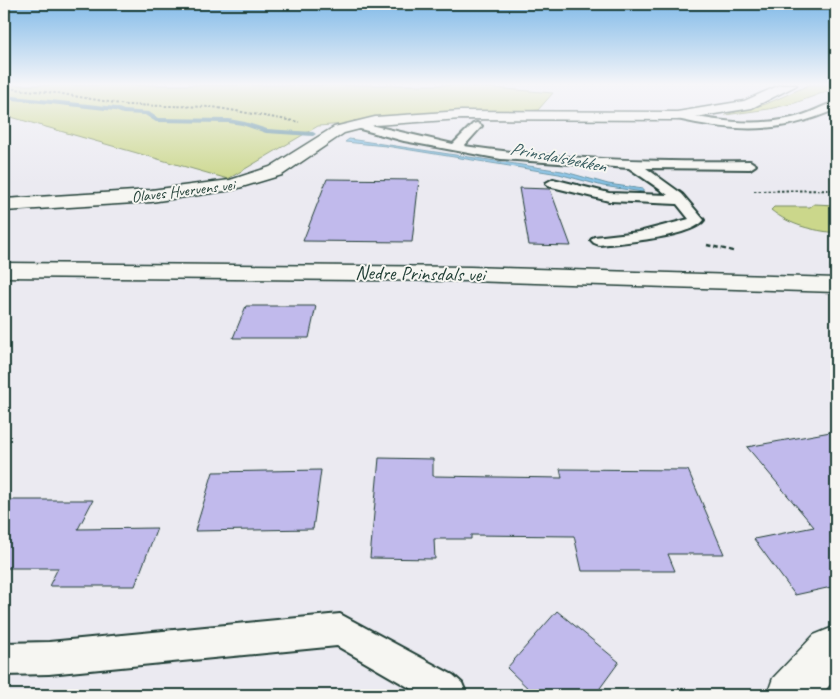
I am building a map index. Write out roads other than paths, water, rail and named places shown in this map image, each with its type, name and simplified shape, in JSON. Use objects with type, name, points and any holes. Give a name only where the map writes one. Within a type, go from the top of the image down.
[{"type":"street","name":"Olaves Hvervens vei","points":[[4,205],[151,196],[232,185],[276,171],[339,130],[357,125],[404,118]]},
{"type":"street","name":"Nedre Prinsdals vei","points":[[4,270],[470,274],[836,285]]},
{"type":"street","points":[[790,695],[836,648]]},
{"type":"lane","points":[[685,118],[716,124],[761,128],[802,118]]},
{"type":"lane","points":[[357,125],[398,137],[499,154],[633,166],[750,165]]},
{"type":"lane","points":[[456,148],[477,126]]},
{"type":"lane","points":[[599,240],[639,237],[692,224],[697,220],[655,177],[633,166]]},
{"type":"lane","points":[[553,183],[609,197],[679,200]]},
{"type":"lane","points":[[4,659],[49,658],[340,630],[441,687],[450,695]]},
{"type":"water","name":"Prinsdalsbekken","points":[[349,139],[562,171],[608,184],[643,189],[643,192],[603,186],[559,174],[386,146],[345,142]]},
{"type":"waterway","name":"Prinsdalsbekken","points":[[153,118],[156,120],[229,121],[243,123],[266,131],[313,134]]}]
